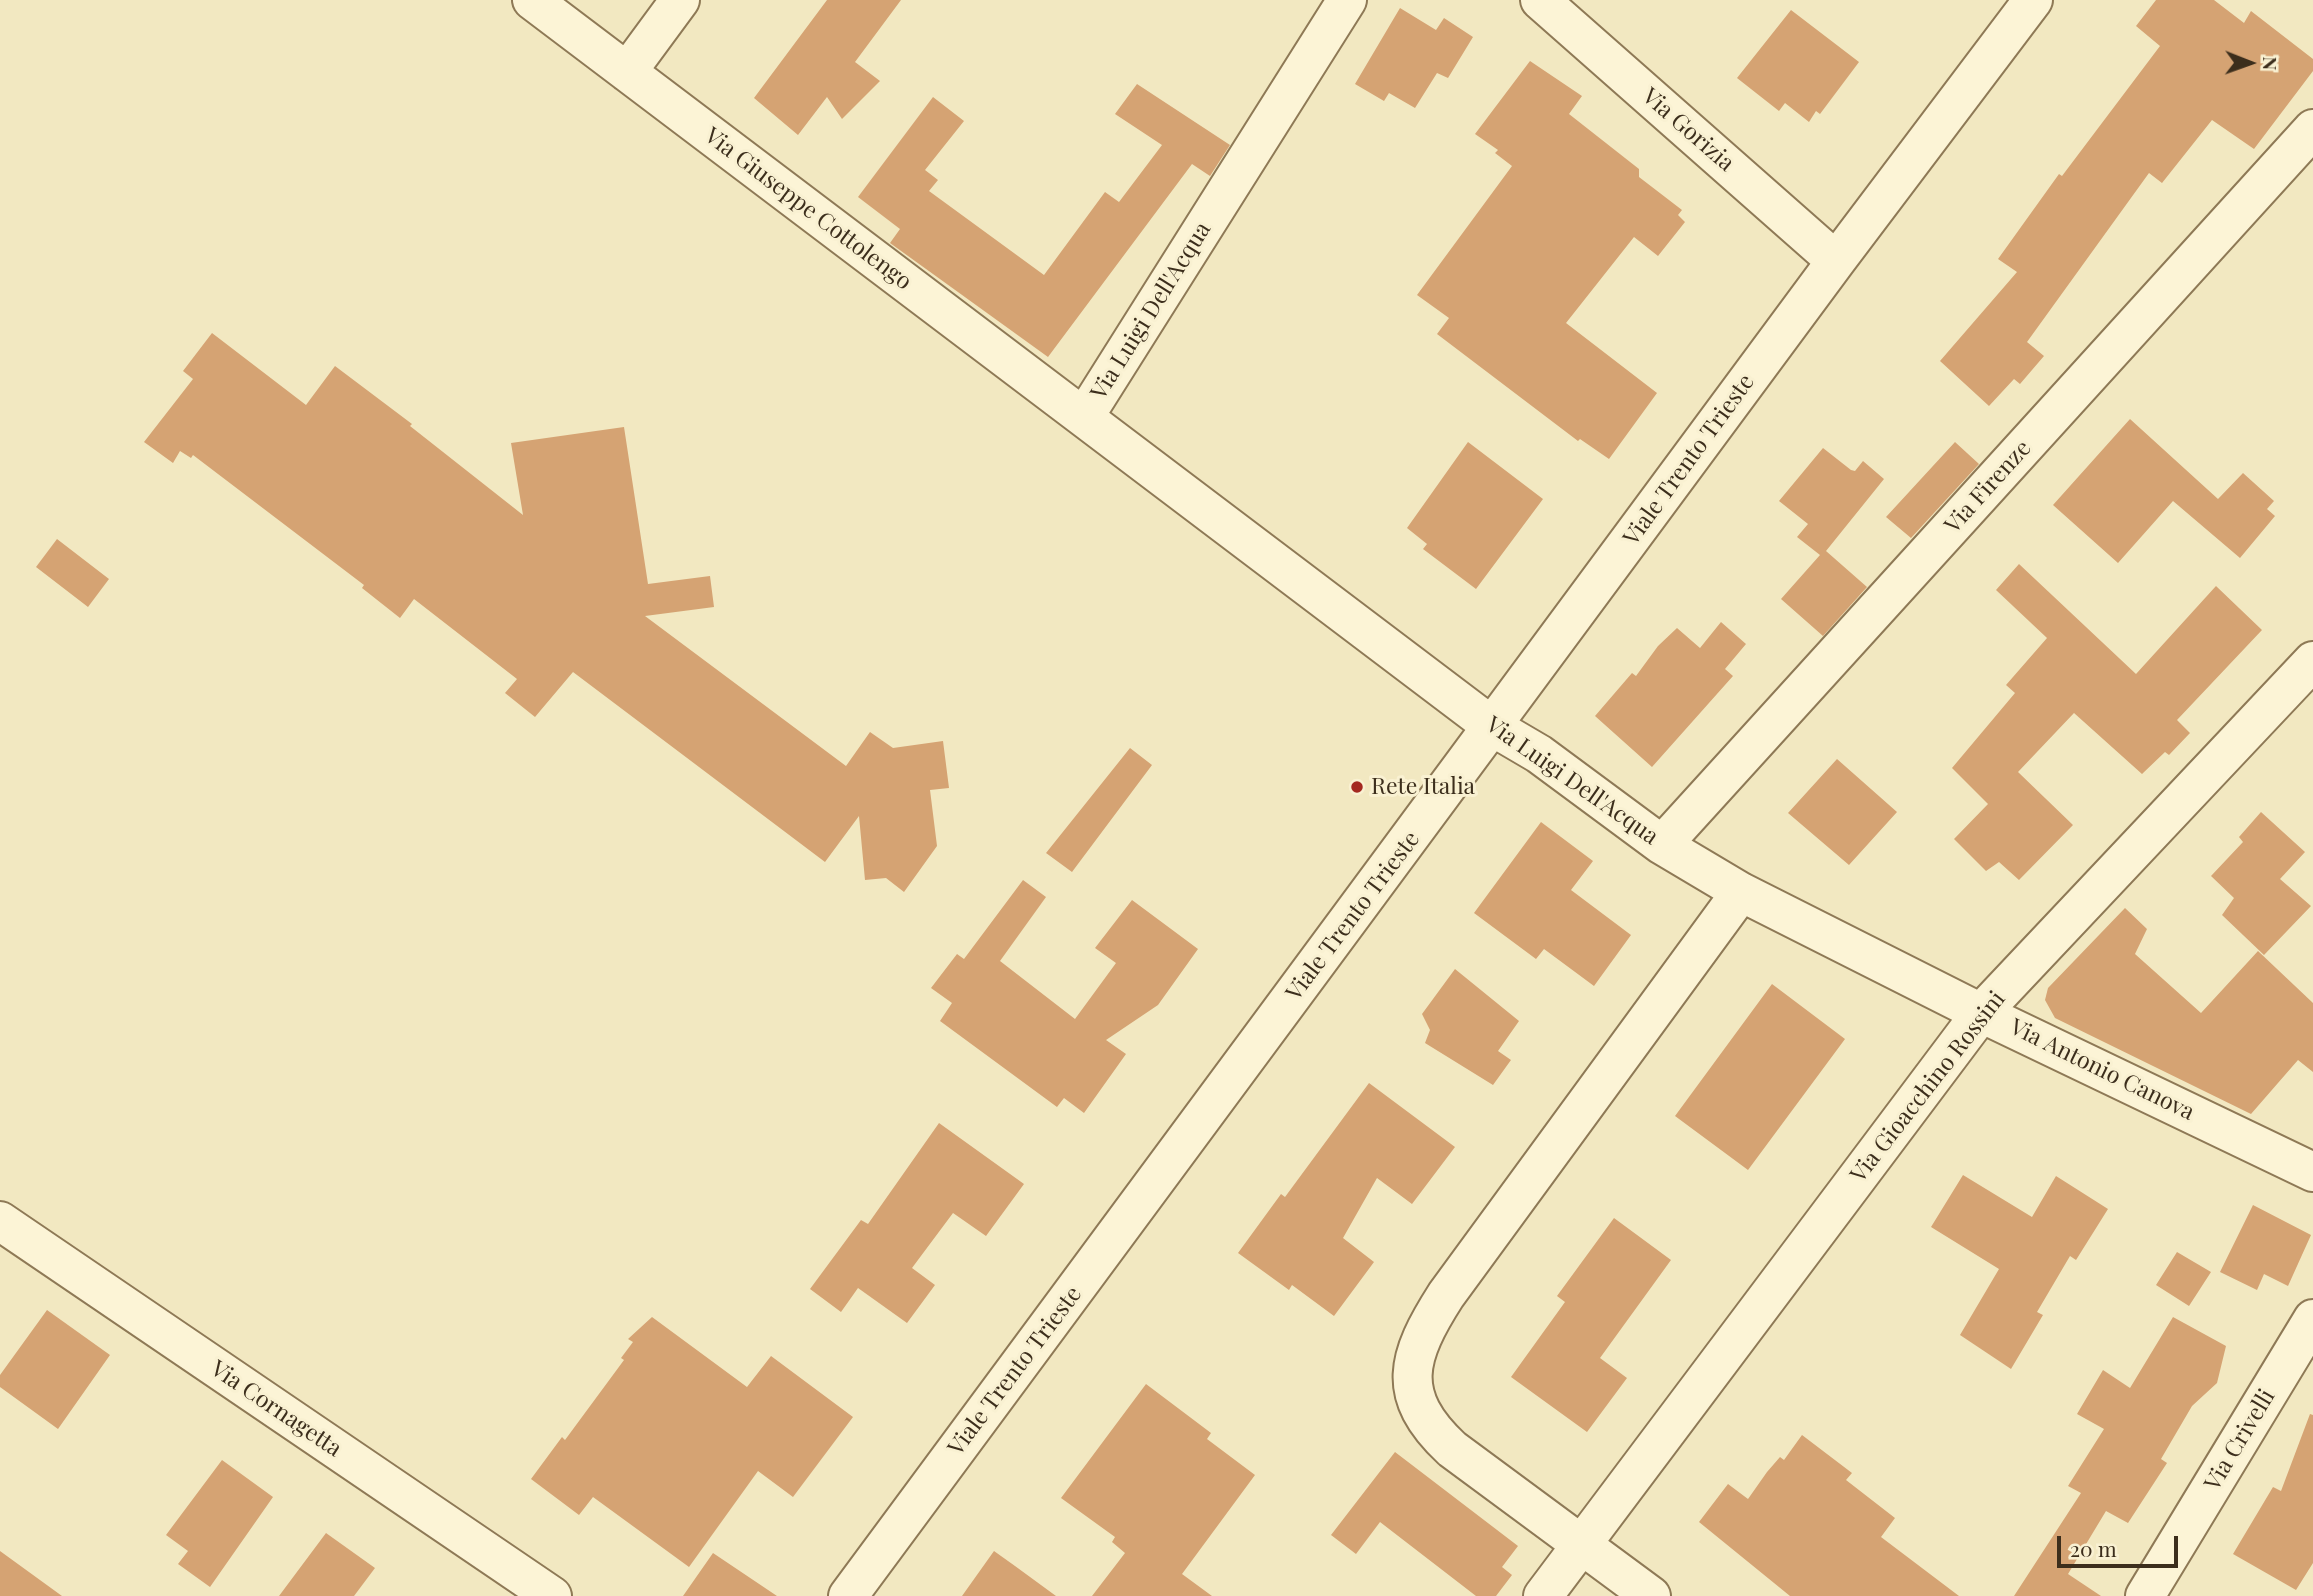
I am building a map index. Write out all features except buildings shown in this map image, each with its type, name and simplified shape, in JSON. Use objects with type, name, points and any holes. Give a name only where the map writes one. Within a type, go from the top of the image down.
[{"type":"street","name":"Via Giuseppe Cottolengo","points":[[533,0],[1084,417]]},
{"type":"street","points":[[627,72],[680,0]]},
{"type":"street","name":"Via Luigi Dell'Acqua","points":[[1347,0],[1084,417],[1493,727],[1539,754],[1662,845],[1741,892]]},
{"type":"street","name":"Via Gorizia","points":[[1540,0],[1836,261]]},
{"type":"street","name":"Viale Trento Trieste","points":[[848,1596],[1836,261],[2033,0]]},
{"type":"street","name":"Via Firenze","points":[[1662,845],[2313,129]]},
{"type":"street","name":"Via Gioacchino Rossini","points":[[1581,1545],[1981,1013],[2313,661]]},
{"type":"street","points":[[1651,1596],[1452,1449],[1430,1429],[1417,1407],[1412,1382],[1415,1355],[1426,1326],[1446,1295],[1741,892]]},
{"type":"street","name":"Via Antonio Canova","points":[[1741,892],[1981,1013],[2313,1172]]},
{"type":"street","name":"Via Cornagetta","points":[[0,1221],[552,1596]]},
{"type":"street","name":"Via Crivelli","points":[[2144,1596],[2313,1319]]},
{"type":"street","points":[[1543,1596],[1581,1545]]},
{"type":"place","name":"Rete Italia","points":[[1357,787]]}]
